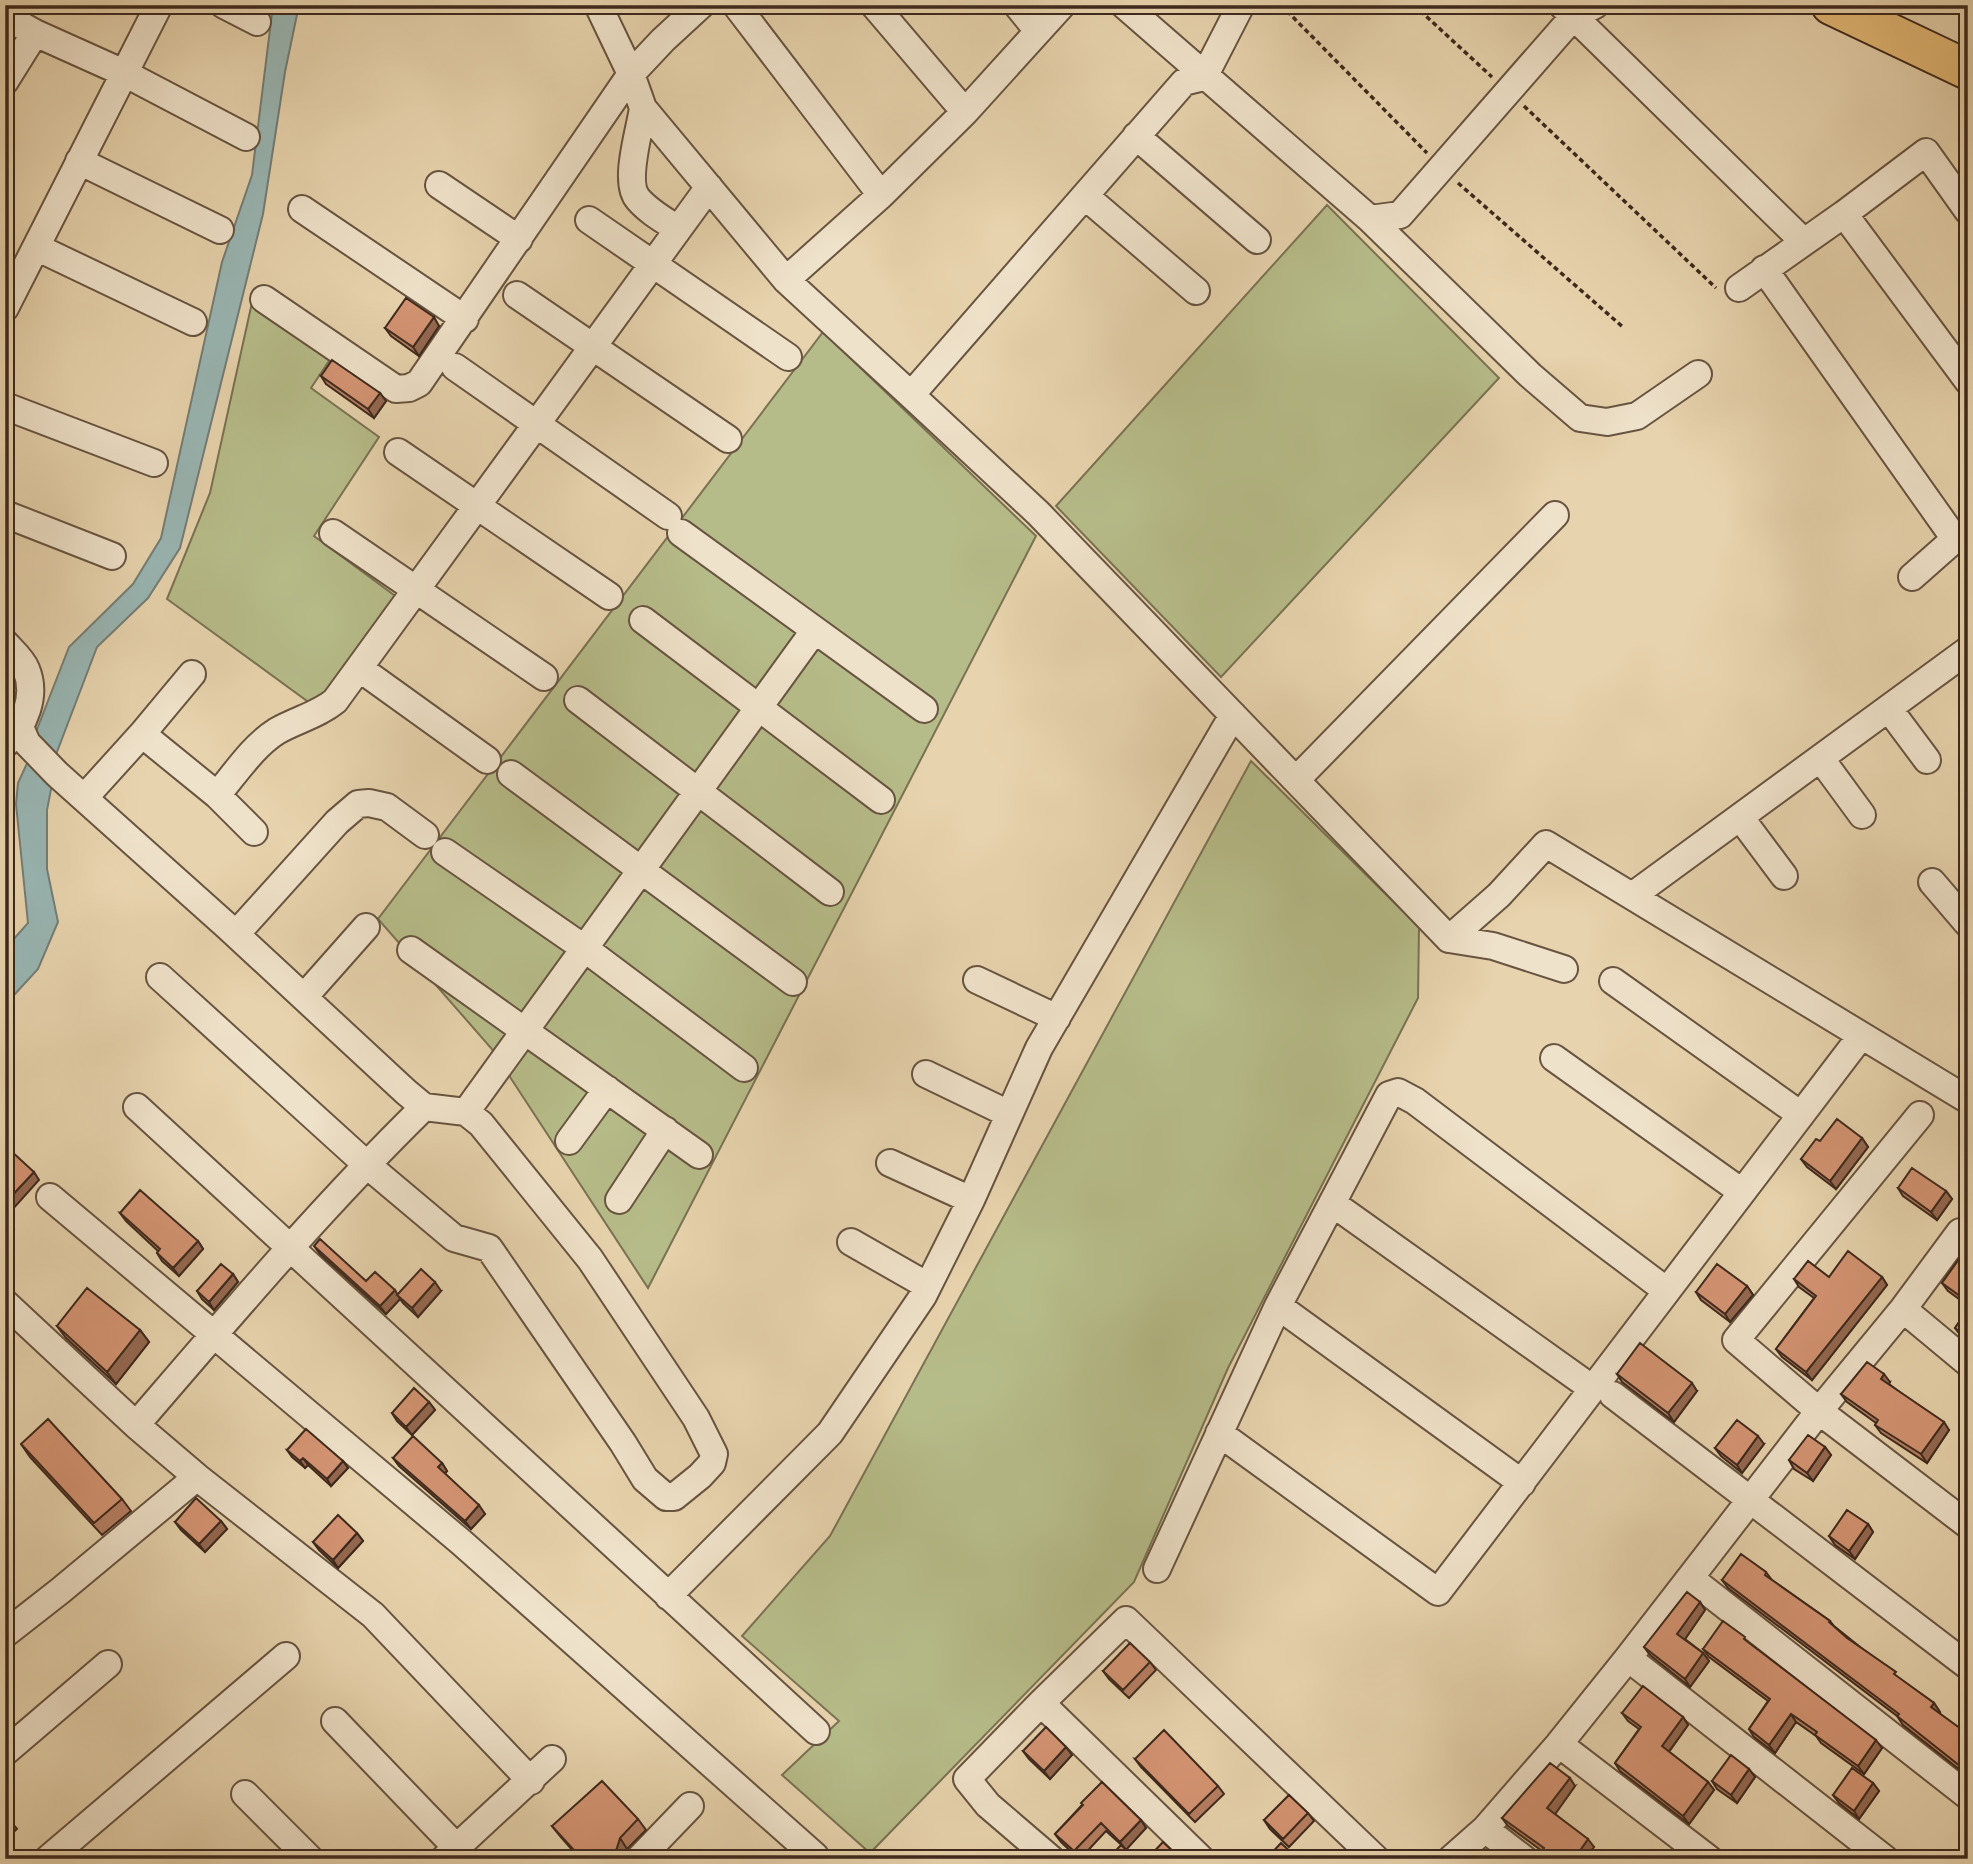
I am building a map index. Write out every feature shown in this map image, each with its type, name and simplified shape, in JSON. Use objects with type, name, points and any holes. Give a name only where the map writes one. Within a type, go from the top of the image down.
[{"type":"highway","points":[[1830,5],[1968,69]]},
{"type":"street","points":[[224,5],[257,22]]},
{"type":"street","points":[[598,5],[631,74],[643,108],[786,280],[1038,513],[1449,939],[1493,946],[1564,969]]},
{"type":"street","points":[[264,299],[396,389],[409,388],[419,383],[631,74],[701,5]]},
{"type":"street","points":[[736,5],[881,195]]},
{"type":"street","points":[[874,5],[965,112]]},
{"type":"street","points":[[1017,5],[1038,31]]},
{"type":"street","points":[[786,280],[881,195],[965,112],[1062,5]]},
{"type":"street","points":[[1124,5],[1370,219],[1530,375],[1580,418],[1607,422],[1637,416],[1698,374]]},
{"type":"street","points":[[911,395],[1184,82],[1204,76],[1241,5]]},
{"type":"street","points":[[1370,219],[1401,215],[1577,9],[1802,242]]},
{"type":"street","points":[[5,308],[155,13]]},
{"type":"street","points":[[5,16],[35,33],[124,73],[246,137]]},
{"type":"street","points":[[5,81],[35,33]]},
{"type":"street","points":[[643,108],[630,175],[636,197],[654,214],[678,229]]},
{"type":"street","points":[[1136,136],[1257,240]]},
{"type":"street","points":[[1729,289],[1764,269],[1844,214],[1926,152],[1968,211]]},
{"type":"street","points":[[79,161],[220,230]]},
{"type":"street","points":[[439,185],[519,239]]},
{"type":"street","points":[[217,795],[253,751],[276,732],[323,711],[335,701],[709,187]]},
{"type":"street","points":[[1084,196],[1196,291]]},
{"type":"street","points":[[302,209],[465,319]]},
{"type":"street","points":[[1844,214],[1968,381]]},
{"type":"street","points":[[589,220],[788,357]]},
{"type":"street","points":[[36,247],[193,322]]},
{"type":"street","points":[[1764,269],[1961,535],[1912,577]]},
{"type":"street","points":[[517,295],[728,439]]},
{"type":"street","points":[[455,367],[674,524],[814,631],[924,709]]},
{"type":"street","points":[[5,406],[154,463]]},
{"type":"street","points":[[398,452],[609,596]]},
{"type":"street","points":[[5,514],[112,556]]},
{"type":"street","points":[[1296,780],[1555,515]]},
{"type":"street","points":[[334,533],[544,677]]},
{"type":"street","points":[[643,620],[881,800]]},
{"type":"street","points":[[466,1112],[814,631]]},
{"type":"street","points":[[5,643],[25,666],[32,687],[18,738],[424,1107],[466,1112],[481,1124],[590,1259],[696,1419],[714,1454],[712,1463],[701,1476],[674,1497],[666,1497],[645,1479],[489,1248],[454,1238],[366,1164],[160,977]]},
{"type":"street","points":[[1632,896],[1966,654]]},
{"type":"street","points":[[359,668],[487,760]]},
{"type":"street","points":[[85,797],[192,674]]},
{"type":"street","points":[[578,700],[830,892]]},
{"type":"street","points":[[1889,709],[1927,760]]},
{"type":"street","points":[[668,1596],[830,1433],[928,1286],[971,1200],[1039,1048],[1233,715]]},
{"type":"street","points":[[142,734],[217,795],[254,832]]},
{"type":"street","points":[[1821,759],[1862,815]]},
{"type":"street","points":[[511,774],[793,982]]},
{"type":"street","points":[[236,934],[337,822],[358,804],[369,803],[387,807],[425,835]]},
{"type":"street","points":[[1740,817],[1784,876]]},
{"type":"street","points":[[1449,939],[1499,895],[1546,844],[1861,1035],[1963,1091]]},
{"type":"street","points":[[446,852],[584,948],[744,1068]]},
{"type":"street","points":[[1931,883],[1968,924]]},
{"type":"street","points":[[304,997],[366,927]]},
{"type":"street","points":[[411,950],[699,1155]]},
{"type":"street","points":[[977,980],[1057,1018]]},
{"type":"street","points":[[1613,981],[1801,1115]]},
{"type":"street","points":[[1219,1433],[1438,1592],[1522,1483],[1603,1392],[1667,1291],[1861,1035]]},
{"type":"street","points":[[1553,1058],[1742,1192]]},
{"type":"street","points":[[926,1073],[1009,1114]]},
{"type":"street","points":[[569,1141],[607,1089]]},
{"type":"street","points":[[1157,1569],[1278,1306],[1389,1096],[1398,1092],[1415,1101],[1667,1291]]},
{"type":"street","points":[[137,1107],[816,1731]]},
{"type":"street","points":[[136,1425],[366,1164],[424,1107]]},
{"type":"street","points":[[1920,1115],[1736,1340],[1819,1411],[1968,1525]]},
{"type":"street","points":[[619,1200],[665,1130]]},
{"type":"street","points":[[890,1163],[971,1200]]},
{"type":"street","points":[[50,1197],[461,1542],[815,1856]]},
{"type":"street","points":[[1332,1203],[1603,1392],[1751,1500],[1968,1666]]},
{"type":"street","points":[[1451,1859],[1485,1829],[1629,1658],[1819,1411],[1903,1309],[1960,1232],[1968,1239]]},
{"type":"street","points":[[851,1242],[928,1286]]},
{"type":"street","points":[[5,1303],[136,1425],[197,1477],[373,1615],[531,1781]]},
{"type":"street","points":[[1278,1306],[1522,1483]]},
{"type":"street","points":[[1903,1309],[1968,1363]]},
{"type":"street","points":[[5,1634],[197,1477]]},
{"type":"street","points":[[1690,1578],[1968,1796]]},
{"type":"street","points":[[1051,1859],[988,1805],[967,1779],[1126,1620],[1376,1859]]},
{"type":"street","points":[[48,1859],[286,1656]]},
{"type":"street","points":[[1629,1658],[1885,1859]]},
{"type":"street","points":[[5,1752],[108,1664]]},
{"type":"street","points":[[1041,1703],[1201,1859]]},
{"type":"street","points":[[335,1721],[450,1853],[552,1759]]},
{"type":"street","points":[[1559,1744],[1709,1859]]},
{"type":"street","points":[[245,1794],[310,1859]]},
{"type":"street","points":[[648,1855],[690,1805]]},
{"type":"street","points":[[1485,1829],[1524,1859]]},
{"type":"path","points":[[1414,5],[1729,289]]},
{"type":"green space","points":[[1327,205],[1499,378],[1221,677],[1056,506]]},
{"type":"green space","points":[[253,298],[333,355],[311,388],[379,437],[314,536],[398,598],[314,706],[167,599],[210,493]]},
{"type":"green space","points":[[823,332],[1036,536],[648,1288],[491,1048],[378,919]]},
{"type":"green space","points":[[1251,761],[1419,927],[1418,998],[1228,1368],[1134,1582],[870,1853],[782,1775],[839,1721],[742,1636],[830,1536]]},
{"type":"water","points":[[273,5],[299,5],[285,72],[263,214],[180,548],[148,598],[97,647],[55,757],[34,737],[69,647],[133,584],[161,538],[222,262],[252,175]]},
{"type":"water","points":[[29,759],[53,779],[47,810],[47,869],[58,922],[38,969],[5,1005],[5,949],[28,923],[16,804],[18,783]]},
{"type":"building","points":[[406,298],[434,317],[413,347],[385,328]]},
{"type":"building","points":[[332,360],[380,393],[368,409],[321,376]]},
{"type":"building","points":[[1837,1119],[1862,1138],[1830,1181],[1801,1159],[1816,1139],[1820,1141]]},
{"type":"building","points":[[10,1150],[34,1172],[6,1202],[5,1155]]},
{"type":"building","points":[[1912,1168],[1946,1191],[1931,1212],[1898,1188]]},
{"type":"building","points":[[140,1190],[198,1241],[173,1268],[157,1253],[160,1249],[120,1213]]},
{"type":"building","points":[[320,1239],[366,1281],[375,1272],[395,1290],[380,1306],[314,1246]]},
{"type":"building","points":[[1848,1251],[1882,1277],[1806,1372],[1776,1349],[1816,1296],[1794,1279],[1808,1261],[1829,1277]]},
{"type":"building","points":[[1959,1259],[1968,1265],[1968,1285],[1960,1296],[1942,1283]]},
{"type":"building","points":[[221,1264],[233,1274],[209,1302],[197,1291]]},
{"type":"building","points":[[1717,1264],[1747,1286],[1725,1314],[1696,1292]]},
{"type":"building","points":[[421,1269],[435,1282],[412,1308],[397,1295]]},
{"type":"building","points":[[87,1288],[140,1330],[107,1372],[57,1326]]},
{"type":"building","points":[[1968,1309],[1968,1339],[1955,1328]]},
{"type":"building","points":[[1640,1343],[1692,1383],[1668,1413],[1617,1374]]},
{"type":"building","points":[[1867,1362],[1884,1374],[1881,1379],[1944,1422],[1921,1454],[1875,1425],[1878,1420],[1841,1394]]},
{"type":"building","points":[[414,1388],[429,1402],[406,1427],[392,1413]]},
{"type":"building","points":[[48,1419],[122,1499],[94,1523],[21,1444]]},
{"type":"building","points":[[1737,1420],[1758,1436],[1737,1465],[1715,1448]]},
{"type":"building","points":[[306,1429],[343,1461],[327,1479],[303,1458],[300,1461],[287,1450]]},
{"type":"building","points":[[1808,1435],[1825,1447],[1807,1473],[1789,1460]]},
{"type":"building","points":[[413,1436],[442,1463],[438,1467],[479,1505],[465,1521],[393,1458]]},
{"type":"building","points":[[196,1498],[221,1521],[199,1544],[175,1522]]},
{"type":"building","points":[[1847,1510],[1868,1524],[1849,1551],[1829,1536]]},
{"type":"building","points":[[338,1515],[357,1533],[333,1560],[313,1542]]},
{"type":"building","points":[[1741,1554],[1766,1572],[1765,1575],[1830,1621],[1847,1638],[1896,1672],[1894,1674],[1934,1703],[1931,1707],[1968,1734],[1968,1754],[1960,1766],[1897,1716],[1899,1714],[1722,1580]]},
{"type":"building","points":[[1687,1592],[1700,1602],[1677,1634],[1703,1653],[1685,1679],[1644,1647]]},
{"type":"building","points":[[1723,1621],[1876,1740],[1858,1766],[1791,1714],[1769,1745],[1749,1729],[1770,1699],[1703,1649]]},
{"type":"building","points":[[1130,1643],[1150,1662],[1123,1690],[1103,1671]]},
{"type":"building","points":[[1643,1686],[1683,1717],[1662,1746],[1708,1782],[1683,1816],[1615,1763],[1641,1727],[1622,1713]]},
{"type":"building","points":[[1046,1727],[1066,1747],[1044,1771],[1023,1751]]},
{"type":"building","points":[[1164,1730],[1218,1786],[1189,1814],[1135,1759]]},
{"type":"building","points":[[1731,1755],[1749,1769],[1731,1795],[1712,1781]]},
{"type":"building","points":[[1550,1763],[1570,1778],[1547,1808],[1588,1839],[1574,1859],[1550,1859],[1541,1852],[1544,1848],[1502,1818]]},
{"type":"building","points":[[1852,1768],[1873,1783],[1854,1811],[1833,1795]]},
{"type":"building","points":[[602,1781],[638,1819],[620,1838],[616,1851],[608,1859],[582,1859],[552,1826]]},
{"type":"building","points":[[1102,1782],[1141,1820],[1120,1842],[1101,1823],[1074,1851],[1055,1834]]},
{"type":"building","points":[[1289,1795],[1308,1813],[1283,1839],[1264,1820]]},
{"type":"building","points":[[1163,1842],[1181,1859],[1147,1859]]},
{"type":"building","points":[[1281,1843],[1298,1859],[1266,1859]]},
{"type":"building","points":[[1121,1845],[1136,1859],[1108,1859]]}]
